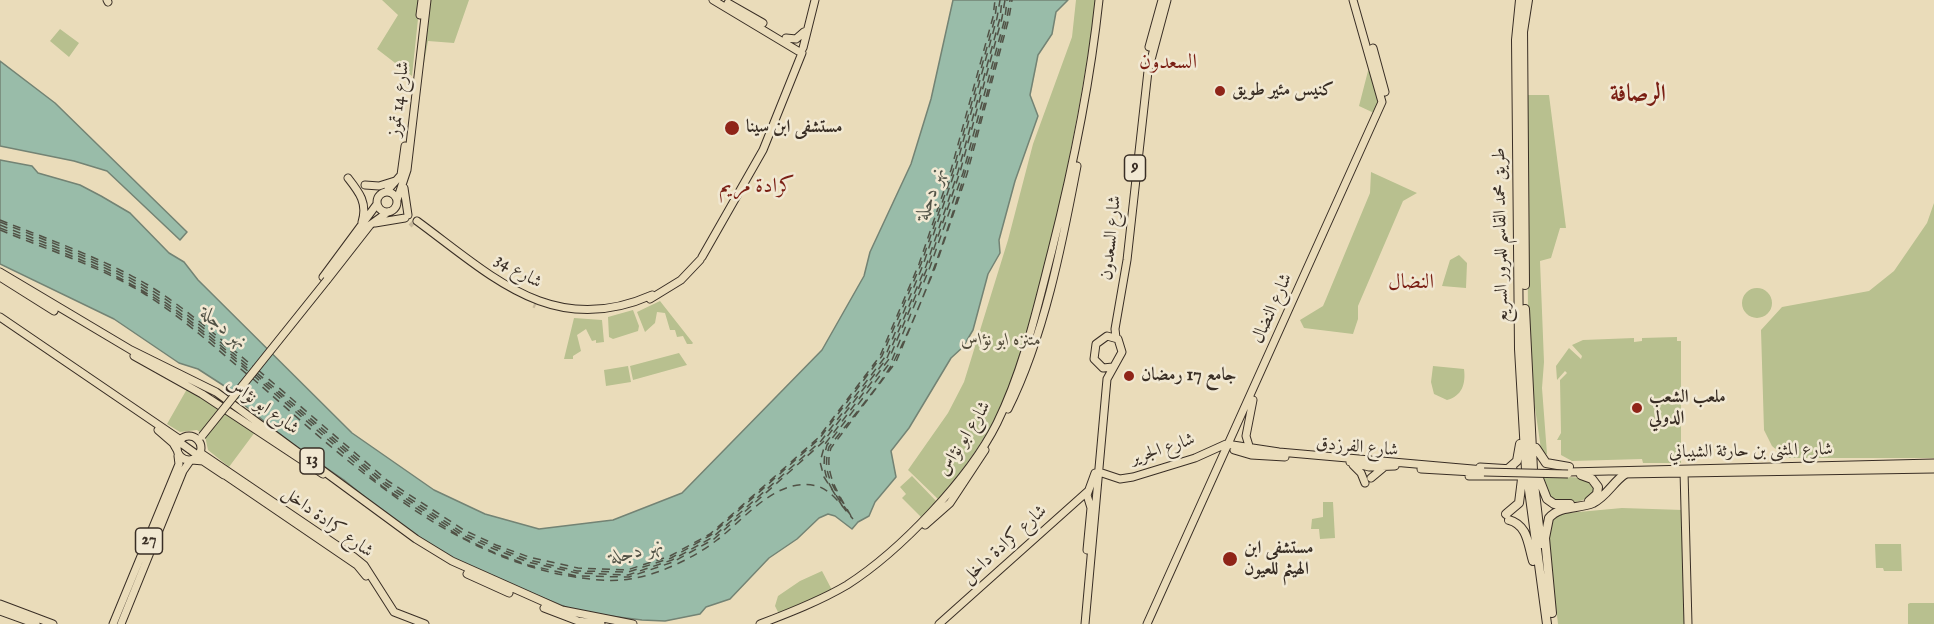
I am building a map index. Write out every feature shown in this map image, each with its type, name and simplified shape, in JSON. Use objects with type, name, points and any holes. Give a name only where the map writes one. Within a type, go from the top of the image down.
[{"type":"highway","name":"طريق محمد القاسم للمرور السريع","points":[[1522,0],[1519,39],[1524,473],[1547,624]]},
{"type":"highway","points":[[1524,391],[1517,461],[1524,473],[1547,500],[1554,504],[1587,502],[1597,493],[1594,481],[1581,475]]},
{"type":"highway","points":[[1524,391],[1536,448],[1546,463],[1568,471]]},
{"type":"highway","points":[[1536,448],[1524,473],[1519,503],[1508,517],[1526,534],[1541,584]]},
{"type":"highway","name":"طريق محمد القاسم للمرور السريع","points":[[1524,473],[1554,624]]},
{"type":"highway","points":[[1524,473],[1545,538]]},
{"type":"highway","points":[[1552,613],[1545,538],[1546,525],[1553,514],[1594,502],[1625,474]]},
{"type":"main road","name":"شارع 14 تموز","points":[[402,180],[422,0]]},
{"type":"main road","name":"شارع 14 تموز","points":[[397,202],[427,0]]},
{"type":"main road","points":[[713,0],[800,50]]},
{"type":"main road","points":[[723,0],[786,38],[800,50]]},
{"type":"main road","points":[[800,50],[814,0]]},
{"type":"main road","points":[[680,279],[700,258],[765,139],[800,50],[814,0]]},
{"type":"main road","name":"شارع ابو نؤاس","points":[[770,624],[856,583],[947,501],[1000,426],[1016,392],[1057,258],[1101,0]]},
{"type":"main road","name":"شارع السعدون","points":[[1107,336],[1111,328],[1123,260],[1145,60],[1162,0]]},
{"type":"main road","name":"شارع السعدون","points":[[1116,338],[1148,71],[1167,0]]},
{"type":"main road","name":"شارع النضال","points":[[1228,446],[1252,400],[1378,118],[1385,91],[1355,0]]},
{"type":"main road","points":[[786,38],[796,39],[804,32]]},
{"type":"main road","name":"شارع النضال","points":[[1149,624],[1236,423],[1253,391],[1382,102],[1378,72],[1370,56],[1368,40]]},
{"type":"main road","points":[[348,178],[364,203],[361,227]]},
{"type":"main road","points":[[365,185],[383,185],[402,180]]},
{"type":"main road","points":[[325,278],[378,204],[380,195],[402,180]]},
{"type":"main road","points":[[370,225],[411,220],[404,198],[402,180]]},
{"type":"main road","name":"شارع ابو نؤاس","points":[[1040,312],[1056,236],[1070,188]]},
{"type":"main road","points":[[191,447],[325,278],[370,225],[389,212],[397,202],[392,194],[386,192]]},
{"type":"main road","name":"شارع 34","points":[[397,202],[411,220],[501,286],[535,305],[576,313],[613,310],[650,299],[680,279]]},
{"type":"main road","points":[[378,204],[382,210],[389,212]]},
{"type":"main road","name":"شارع 34","points":[[389,212],[411,220],[502,284],[540,303],[568,309],[592,310],[625,305],[653,294],[680,279]]},
{"type":"main road","points":[[1056,236],[1058,237],[1057,258]]},
{"type":"main road","name":"شارع ابو نؤاس","points":[[0,272],[131,350],[200,383],[251,415],[416,539],[452,561],[562,610],[633,624]]},
{"type":"main road","name":"شارع ابو نؤاس","points":[[0,277],[202,394],[339,485],[439,560],[555,613],[578,621],[601,624]]},
{"type":"main road","points":[[1,320],[150,421],[207,455],[230,475]]},
{"type":"main road","points":[[1083,624],[1093,501],[1099,481],[1107,379],[1122,352],[1116,338],[1107,336],[1099,341],[1094,350],[1095,361],[1101,367],[1103,378],[1094,478],[1087,495],[1093,501]]},
{"type":"main road","points":[[1101,367],[1113,367]]},
{"type":"main road","points":[[200,383],[217,396],[211,399],[202,394]]},
{"type":"main road","points":[[1250,449],[1246,436],[1252,400]]},
{"type":"main road","points":[[247,424],[236,415],[235,410],[239,408],[251,415]]},
{"type":"main road","points":[[1236,434],[1250,414]]},
{"type":"main road","points":[[150,421],[176,434],[203,461],[230,475]]},
{"type":"main road","name":"شارع الجرير","points":[[1090,489],[1099,481],[1110,477],[1132,477],[1228,446]]},
{"type":"main road","name":"شارع الفرزدق","points":[[1228,446],[1427,465],[1442,470]]},
{"type":"main road","name":"شارع الفرزدق","points":[[1228,446],[1251,455],[1348,461],[1367,468],[1387,466],[1442,470],[1568,471]]},
{"type":"main road","name":"27","points":[[113,624],[179,464],[191,447]]},
{"type":"main road","name":"27","points":[[121,624],[191,447]]},
{"type":"main road","points":[[1777,457],[1777,466]]},
{"type":"main road","points":[[1348,461],[1368,480],[1387,466]]},
{"type":"main road","points":[[1367,468],[1395,462]]},
{"type":"main road","name":"شارع المثنى بن حارثة الشيباني","points":[[1568,471],[1581,475],[1777,466],[1934,463]]},
{"type":"main road","name":"شارع المثنى بن حارثة الشيباني","points":[[1568,471],[1934,469]]},
{"type":"main road","points":[[1442,470],[1524,473]]},
{"type":"main road","points":[[1685,471],[1688,624]]},
{"type":"main road","name":"شارع ابو نؤاس","points":[[760,624],[817,600],[853,581],[947,501],[960,478],[968,472]]},
{"type":"main road","name":"شارع الجرير","points":[[1099,472],[1110,477]]},
{"type":"main road","name":"شارع كرادة داخل","points":[[230,475],[357,565],[392,613],[419,624]]},
{"type":"main road","name":"شارع كرادة داخل","points":[[230,475],[364,565],[394,612],[424,624]]},
{"type":"main road","name":"شارع كرادة داخل","points":[[941,624],[1090,489]]},
{"type":"main road","name":"شارع كرادة داخل","points":[[941,624],[1080,502],[1093,501]]},
{"type":"main road","points":[[0,604],[53,624]]},
{"type":"main road","points":[[0,610],[36,624]]},
{"type":"green space","points":[[382,0],[420,0],[412,76],[377,49],[398,15]]},
{"type":"green space","points":[[430,0],[469,0],[454,43],[428,41],[424,63],[421,63]]},
{"type":"green space","name":"متنزه ابو نؤاس","points":[[1076,0],[1096,0],[1069,159],[1030,327],[999,412],[958,476],[939,500],[908,470],[948,413],[964,382],[1008,240],[1033,144],[1072,37]]},
{"type":"green space","points":[[60,29],[79,43],[69,57],[50,41]]},
{"type":"green space","points":[[1368,71],[1372,71],[1379,98],[1374,113],[1359,106]]},
{"type":"green space","points":[[1526,95],[1549,95],[1566,228],[1560,228],[1551,258],[1540,261],[1544,362],[1542,388],[1547,454],[1542,456],[1531,380]]},
{"type":"green space","points":[[1371,172],[1417,193],[1403,201],[1358,306],[1358,319],[1353,334],[1304,328],[1300,320],[1323,306],[1370,193]]},
{"type":"green space","points":[[1934,203],[1934,458],[1786,458],[1772,446],[1764,430],[1761,330],[1782,307],[1869,291],[1894,271],[1927,223]]},
{"type":"green space","points":[[1459,255],[1467,263],[1466,288],[1442,286],[1450,260]]},
{"type":"green space","points":[[1757,288],[1763,289],[1771,297],[1771,309],[1763,317],[1757,318],[1751,317],[1743,309],[1742,303],[1743,297],[1751,289]]},
{"type":"green space","points":[[660,301],[692,344],[687,344],[683,336],[677,337],[675,330],[670,330],[665,313],[657,312],[655,323],[645,332],[637,312]]},
{"type":"green space","points":[[633,310],[639,326],[638,331],[613,339],[609,337],[608,317]]},
{"type":"green space","points":[[574,318],[602,320],[604,342],[592,341],[586,329],[577,335],[581,351],[573,356],[573,359],[564,359]]},
{"type":"green space","points":[[1677,337],[1677,341],[1681,341],[1681,463],[1643,463],[1642,459],[1572,461],[1561,455],[1561,440],[1557,440],[1561,433],[1560,380],[1567,373],[1565,371],[1557,380],[1556,366],[1569,348],[1581,359],[1582,356],[1572,345],[1583,340],[1634,338],[1634,342],[1642,341],[1642,338]]},
{"type":"green space","points":[[679,353],[687,365],[633,380],[630,366]]},
{"type":"green space","points":[[628,366],[631,382],[606,386],[604,370]]},
{"type":"green space","points":[[1433,366],[1464,369],[1462,389],[1456,396],[1447,400],[1434,394],[1431,382]]},
{"type":"green space","points":[[187,389],[255,432],[229,467],[208,450],[205,436],[197,430],[180,432],[167,424]]},
{"type":"green space","points":[[1540,475],[1589,479],[1596,491],[1581,501],[1551,500]]},
{"type":"green space","points":[[912,476],[938,503],[922,518],[902,498],[906,494],[900,487]]},
{"type":"green space","points":[[1323,502],[1333,502],[1335,538],[1320,539],[1319,529],[1311,529],[1312,519],[1323,517]]},
{"type":"green space","points":[[1622,508],[1683,510],[1685,624],[1558,624],[1548,541],[1551,519],[1557,514]]},
{"type":"green space","points":[[1875,544],[1901,544],[1902,571],[1884,571],[1883,568],[1876,568]]},
{"type":"green space","points":[[822,571],[832,590],[779,614],[775,606],[778,596],[800,581]]},
{"type":"green space","points":[[1934,603],[1934,624],[1908,624],[1908,604]]},
{"type":"water","name":"نهر دجلة","points":[[953,0],[1068,0],[1056,12],[1052,34],[1038,55],[1030,95],[1038,116],[1015,181],[999,240],[1000,253],[988,274],[973,330],[963,347],[951,358],[909,428],[891,451],[896,477],[875,502],[869,516],[858,522],[852,529],[835,516],[828,514],[819,518],[797,539],[769,558],[730,599],[706,607],[700,614],[665,621],[578,612],[457,563],[392,519],[344,480],[296,447],[243,404],[229,389],[198,369],[179,363],[114,319],[0,264],[0,160],[32,166],[38,173],[80,185],[130,213],[169,253],[184,262],[198,280],[352,433],[434,490],[485,514],[539,529],[613,520],[682,493],[822,350],[864,276],[870,252],[911,164],[931,99]]},
{"type":"water","points":[[0,61],[55,103],[187,232],[180,240],[107,171],[74,161],[0,146]]},
{"type":"ferry route","points":[[258,370],[388,481],[464,530],[496,545],[529,557],[578,568],[627,570],[670,556],[710,534],[818,438],[880,356],[919,264],[951,170],[993,17],[995,0]]},
{"type":"ferry route","points":[[257,373],[386,483],[463,533],[529,560],[577,571],[628,572],[671,558],[711,535],[819,439],[882,356],[921,264],[953,171],[995,18],[997,0]]},
{"type":"ferry route","points":[[255,374],[385,485],[462,535],[528,562],[577,573],[628,575],[672,560],[713,537],[821,441],[885,357],[923,265],[955,171],[1000,0]]},
{"type":"ferry route","points":[[253,375],[383,487],[461,537],[493,552],[528,565],[577,576],[629,577],[673,562],[714,539],[823,442],[887,358],[926,266],[958,172],[1000,18],[1002,0]]},
{"type":"ferry route","points":[[843,507],[824,477],[820,462],[825,444],[889,359],[928,266],[960,172],[1005,0]]},
{"type":"ferry route","points":[[849,513],[828,482],[824,465],[827,445],[892,360],[930,267],[963,173],[1005,18],[1007,0]]},
{"type":"ferry route","points":[[843,503],[831,483],[827,470],[829,447],[889,369],[914,319],[959,192],[1010,0]]},
{"type":"ferry route","points":[[851,516],[831,475],[829,466],[831,448],[896,362],[935,268],[967,174],[1012,0]]},
{"type":"ferry route","points":[[0,220],[94,258],[148,285],[189,314],[254,367]]},
{"type":"ferry route","points":[[0,222],[129,277],[187,315],[251,368]]},
{"type":"ferry route","points":[[0,225],[74,254],[129,280],[174,308],[251,371]]},
{"type":"ferry route","points":[[0,228],[91,264],[126,281],[184,319],[249,372]]},
{"type":"ferry route","points":[[0,230],[91,266],[126,283],[184,322],[248,375]]},
{"type":"ferry route","points":[[252,378],[357,468],[393,496],[431,521],[471,543],[513,561],[558,574],[594,580],[621,580],[664,570],[708,547],[750,511],[774,493],[788,487],[802,485],[822,488],[828,491],[853,519]]},
{"type":"tunnel","points":[[411,222],[414,225]]},
{"type":"place","name":"كنيس مئير طويق","points":[[1220,91]]},
{"type":"place","name":"مستشفى ابن سينا","points":[[732,128]]},
{"type":"place","name":"جامع 17 رمضان","points":[[1129,376]]},
{"type":"place","name":"ملعب الشعب الدولي","points":[[1637,408]]},
{"type":"place","name":"مستشفى ابن الهيثم للعيون","points":[[1230,559]]},
{"type":"district","name":"السعدون","points":[[1168,64]]},
{"type":"district","name":"الرصافة","points":[[1638,96]]},
{"type":"district","name":"كرادة مريم","points":[[757,188]]},
{"type":"district","name":"النضال","points":[[1411,284]]}]
